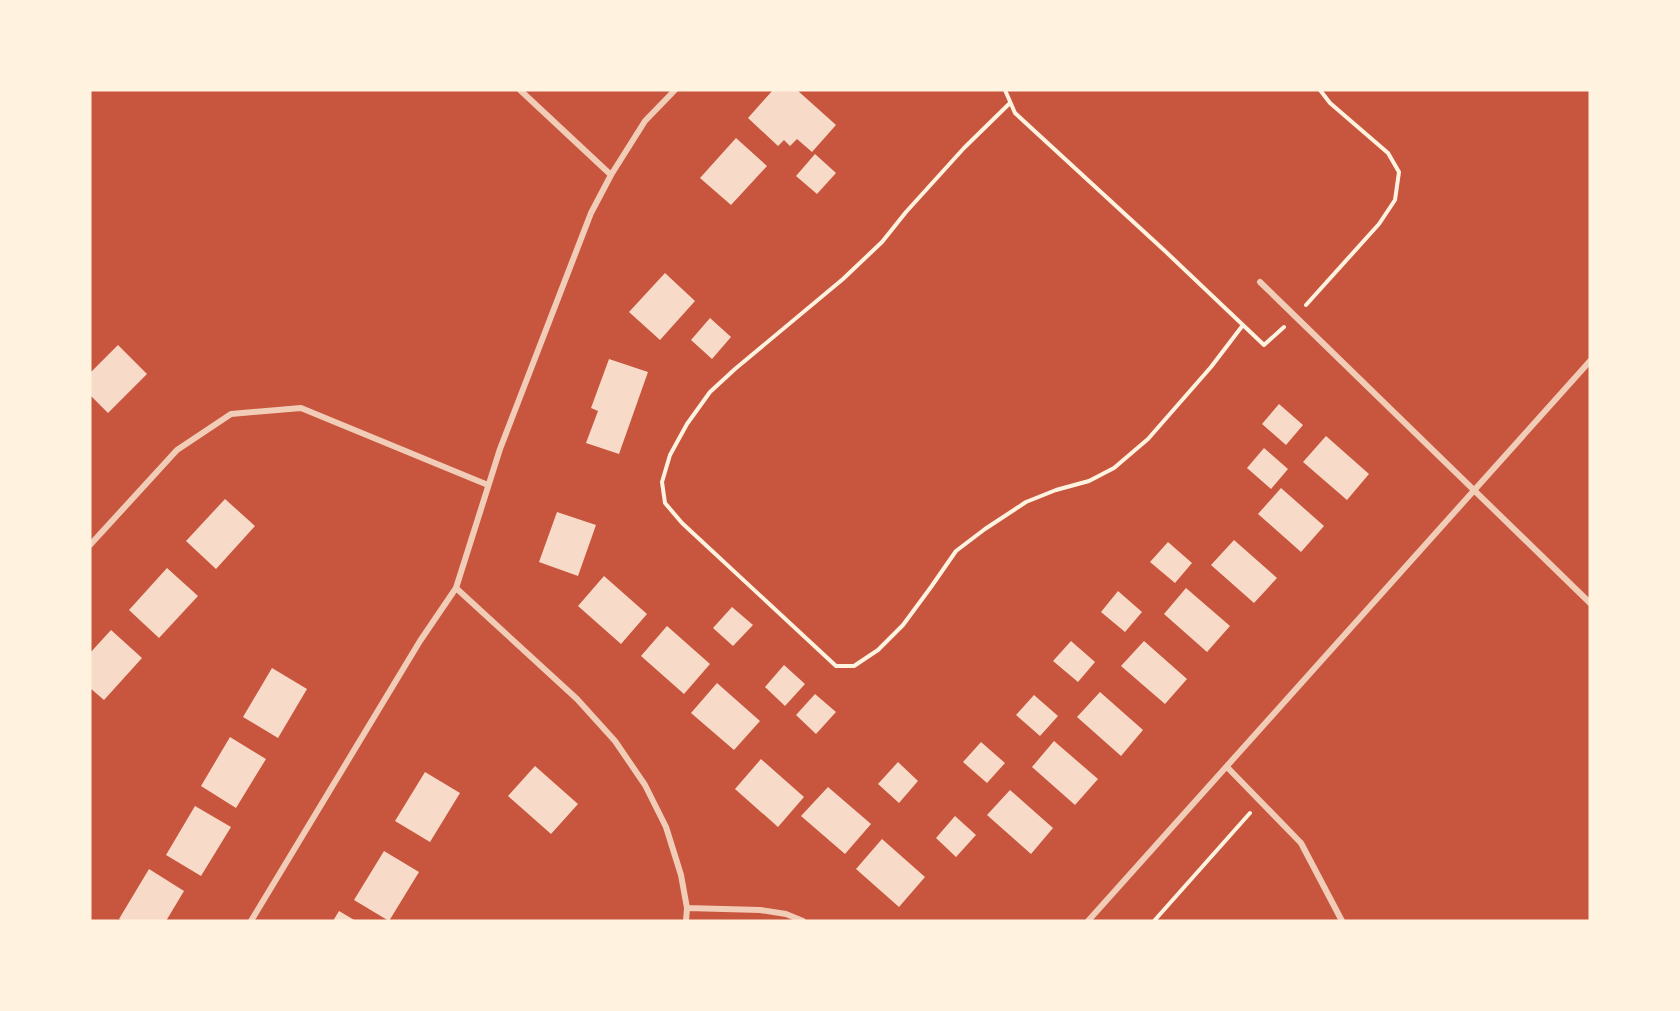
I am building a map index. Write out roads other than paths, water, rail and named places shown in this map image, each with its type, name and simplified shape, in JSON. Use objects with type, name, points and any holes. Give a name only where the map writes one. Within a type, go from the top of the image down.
[{"type":"street","points":[[520,90],[611,175]]},
{"type":"street","points":[[251,921],[420,641],[456,588],[488,486],[591,213],[611,175],[645,121],[675,90]]},
{"type":"street","points":[[1260,282],[1590,603]]},
{"type":"street","points":[[1088,921],[1590,361]]},
{"type":"street","points":[[90,545],[177,450],[231,414],[301,408],[488,486]]},
{"type":"street","points":[[456,588],[577,699],[615,741],[645,785],[666,827],[681,875],[687,908],[686,921]]},
{"type":"street","points":[[1227,767],[1301,843],[1342,921]]},
{"type":"street","points":[[687,908],[760,910],[786,914],[803,921]]}]
